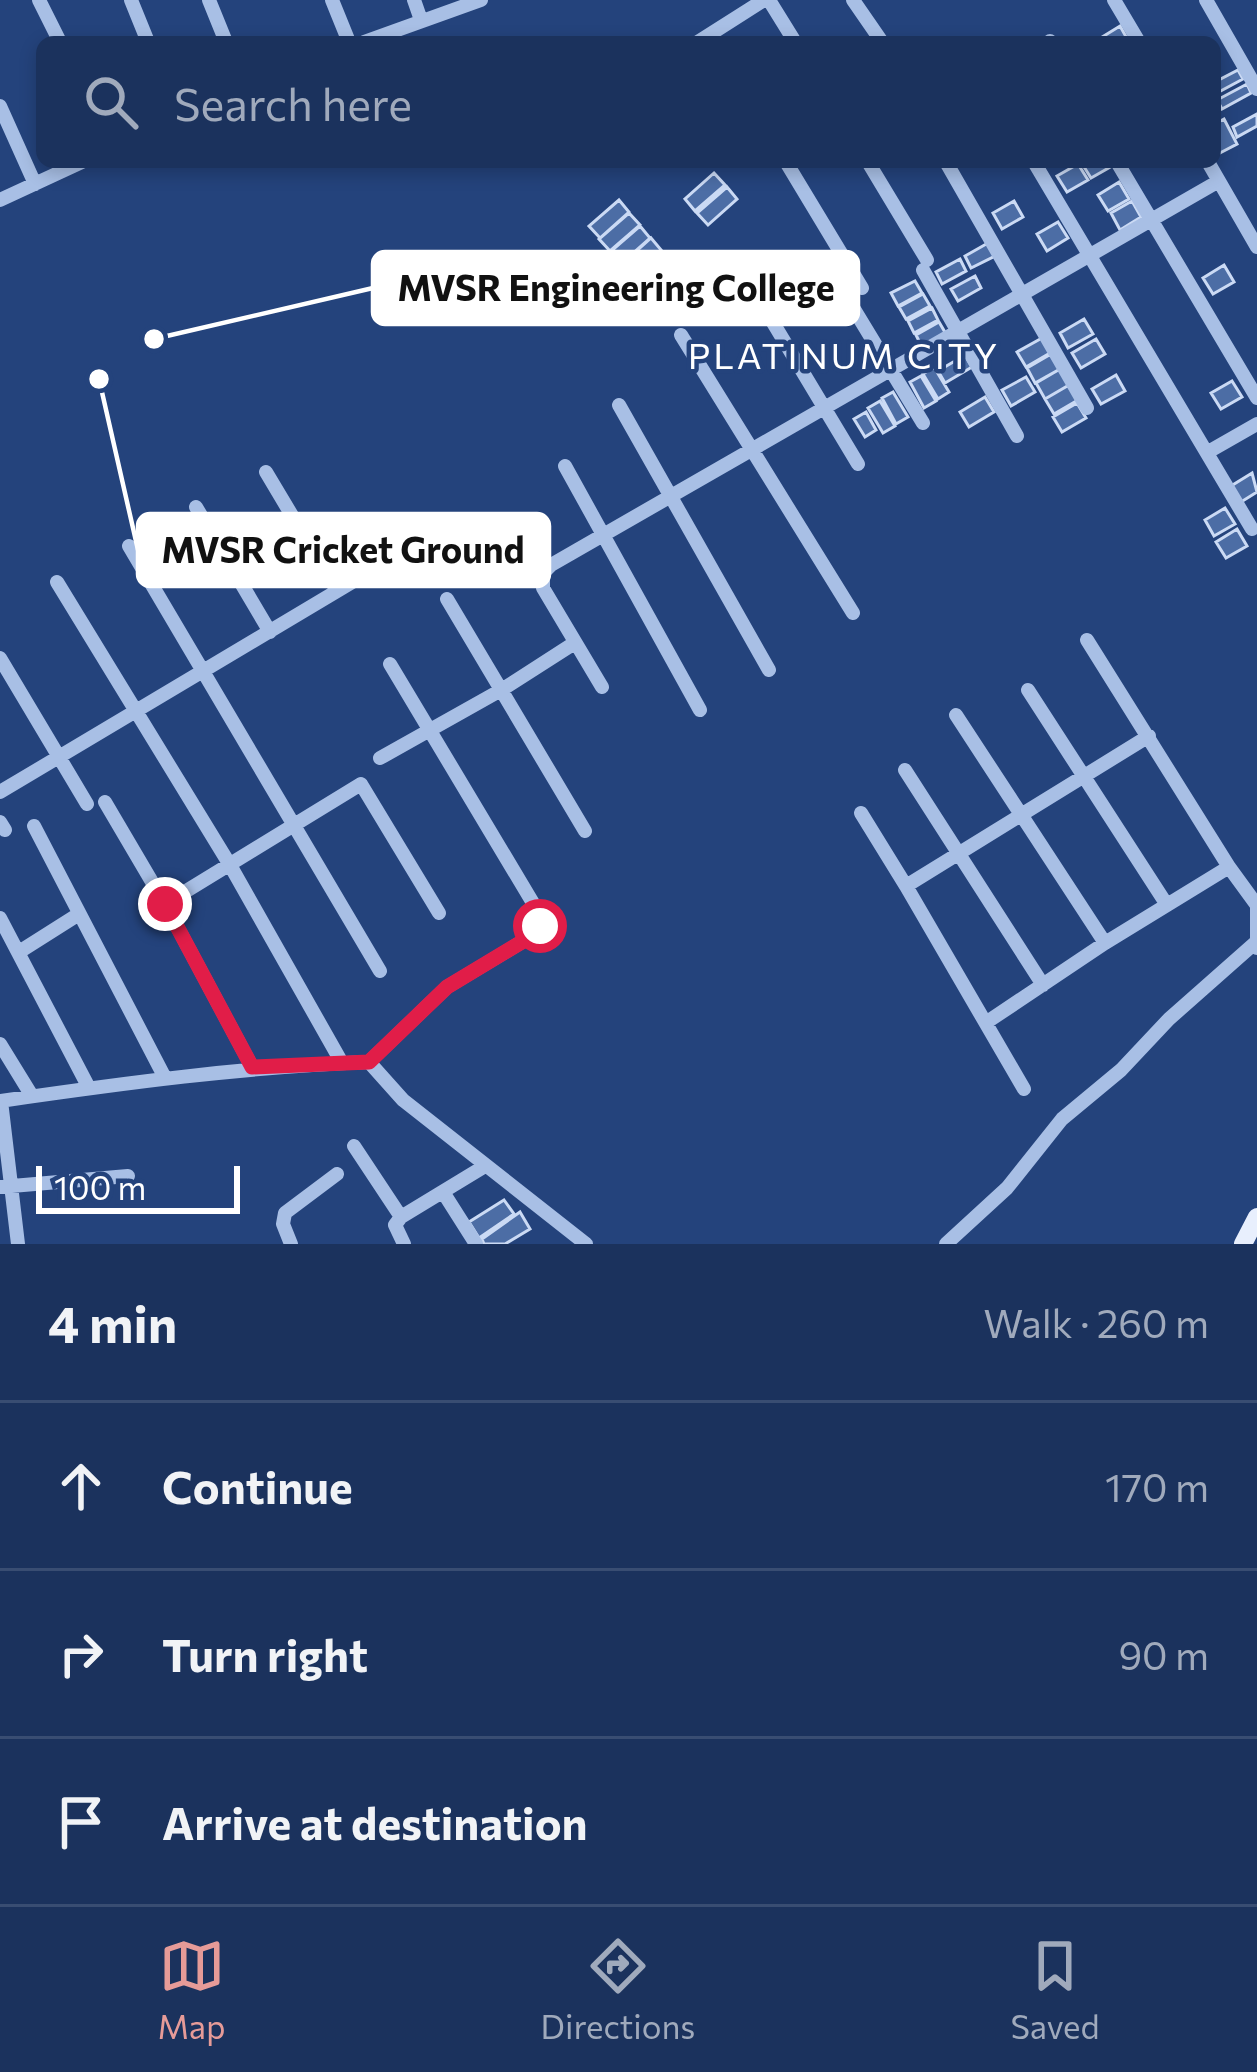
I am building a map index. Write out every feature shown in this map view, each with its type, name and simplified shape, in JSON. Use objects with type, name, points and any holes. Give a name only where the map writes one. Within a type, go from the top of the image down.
[{"type":"main road","points":[[1243,1244],[1257,1217]]},
{"type":"street","points":[[39,0],[57,36]]},
{"type":"street","points":[[130,0],[145,36]]},
{"type":"street","points":[[209,0],[224,36]]},
{"type":"street","points":[[332,0],[347,36]]},
{"type":"street","points":[[414,0],[421,20]]},
{"type":"street","points":[[380,36],[481,0]]},
{"type":"street","points":[[713,36],[766,0],[791,36]]},
{"type":"street","points":[[853,0],[879,36]]},
{"type":"street","points":[[1114,0],[1135,36]]},
{"type":"street","points":[[1206,0],[1257,88]]},
{"type":"street","points":[[0,106],[35,184]]},
{"type":"street","points":[[0,200],[69,168]]},
{"type":"street","points":[[790,168],[862,288]]},
{"type":"street","points":[[871,168],[1017,436]]},
{"type":"street","points":[[949,168],[1087,408]]},
{"type":"street","points":[[1038,168],[1252,529]]},
{"type":"street","points":[[1121,168],[1257,398]]},
{"type":"street","points":[[1211,168],[1257,247]]},
{"type":"street","points":[[543,573],[1219,181]]},
{"type":"street","points":[[746,275],[858,464]]},
{"type":"street","points":[[850,301],[923,423]]},
{"type":"street","points":[[681,334],[853,613]]},
{"type":"street","points":[[619,405],[769,670]]},
{"type":"street","points":[[1208,452],[1257,424]]},
{"type":"street","points":[[566,466],[700,710]]},
{"type":"street","points":[[266,472],[337,591]]},
{"type":"street","points":[[196,507],[270,632]]},
{"type":"street","points":[[507,532],[543,573],[543,588],[602,687]]},
{"type":"street","points":[[129,546],[380,971]]},
{"type":"street","points":[[0,792],[369,572]]},
{"type":"street","points":[[57,582],[230,865],[342,1064]]},
{"type":"street","points":[[446,599],[585,831]]},
{"type":"street","points":[[946,1244],[1007,1188],[1062,1119],[1121,1070],[1256,937],[1257,903],[1228,867],[1087,640]]},
{"type":"street","points":[[380,758],[573,644]]},
{"type":"street","points":[[0,658],[87,804]]},
{"type":"street","points":[[18,1244],[7,1186],[1,1101],[164,1076],[369,1062],[447,987],[530,937],[540,926],[533,903],[390,664]]},
{"type":"street","points":[[1028,690],[1167,905]]},
{"type":"street","points":[[956,715],[1106,943]]},
{"type":"street","points":[[906,886],[1148,736]]},
{"type":"street","points":[[905,770],[1043,985]]},
{"type":"street","points":[[165,904],[361,784],[439,913]]},
{"type":"street","points":[[105,802],[252,1067]]},
{"type":"street","points":[[861,814],[1024,1089]]},
{"type":"street","points":[[34,826],[164,1076]]},
{"type":"street","points":[[987,1022],[1228,867]]},
{"type":"street","points":[[19,952],[79,914]]},
{"type":"street","points":[[0,918],[88,1086]]},
{"type":"street","points":[[0,1044],[32,1096]]},
{"type":"street","points":[[369,1062],[404,1100],[586,1244]]},
{"type":"street","points":[[355,1146],[401,1217]]},
{"type":"street","points":[[404,1244],[395,1225],[401,1217],[485,1166]]},
{"type":"street","points":[[292,1244],[285,1213],[337,1174]]},
{"type":"street","points":[[7,1186],[128,1176]]},
{"type":"street","points":[[443,1192],[476,1244]]},
{"type":"building","points":[[1120,26],[1126,36],[1104,36]]},
{"type":"building","points":[[1238,70],[1243,79],[1221,91],[1221,79]]},
{"type":"building","points":[[1247,84],[1251,93],[1222,109],[1221,98]]},
{"type":"building","points":[[1257,114],[1257,126],[1237,137],[1233,127]]},
{"type":"building","points":[[1221,121],[1237,144],[1221,152]]},
{"type":"building","points":[[1080,168],[1088,180],[1067,192],[1057,176]]},
{"type":"building","points":[[1085,168],[1108,168],[1091,178]]},
{"type":"building","points":[[714,173],[725,185],[695,211],[685,199]]},
{"type":"building","points":[[1119,182],[1129,199],[1108,211],[1098,195]]},
{"type":"building","points":[[727,187],[737,199],[708,225],[697,213]]},
{"type":"building","points":[[619,200],[629,212],[600,238],[589,226]]},
{"type":"building","points":[[1014,201],[1023,217],[1002,229],[993,213]]},
{"type":"building","points":[[1132,201],[1141,217],[1120,230],[1111,213]]},
{"type":"building","points":[[629,213],[640,225],[610,251],[599,239]]},
{"type":"building","points":[[1058,222],[1068,238],[1047,251],[1037,234]]},
{"type":"building","points":[[640,226],[650,238],[621,264],[610,252]]},
{"type":"building","points":[[651,238],[662,251],[633,277],[622,264]]},
{"type":"building","points":[[988,243],[995,256],[971,268],[965,256]]},
{"type":"building","points":[[960,259],[966,271],[942,284],[936,272]]},
{"type":"building","points":[[1224,265],[1234,282],[1213,294],[1203,278]]},
{"type":"building","points":[[975,276],[981,288],[958,301],[951,289]]},
{"type":"building","points":[[915,281],[922,293],[898,306],[891,293]]},
{"type":"building","points":[[923,294],[930,306],[906,319],[899,307]]},
{"type":"building","points":[[932,308],[938,320],[914,333],[908,321]]},
{"type":"building","points":[[1084,319],[1093,334],[1068,348],[1060,333]]},
{"type":"building","points":[[939,322],[946,334],[922,347],[916,335]]},
{"type":"building","points":[[1042,338],[1050,353],[1026,367],[1017,352]]},
{"type":"building","points":[[1096,339],[1105,354],[1081,368],[1072,353]]},
{"type":"building","points":[[1051,354],[1060,369],[1035,383],[1027,368]]},
{"type":"building","points":[[965,355],[972,367],[945,383],[938,371]]},
{"type":"building","points":[[934,367],[949,392],[938,399],[923,374]]},
{"type":"building","points":[[1060,369],[1069,385],[1045,399],[1036,383]]},
{"type":"building","points":[[1116,375],[1125,391],[1101,404],[1092,389]]},
{"type":"building","points":[[921,376],[936,401],[924,408],[910,382]]},
{"type":"building","points":[[1026,377],[1035,392],[1011,406],[1002,390]]},
{"type":"building","points":[[1232,381],[1242,397],[1221,409],[1211,393]]},
{"type":"building","points":[[1069,385],[1078,400],[1054,414],[1045,399]]},
{"type":"building","points":[[893,392],[908,417],[896,424],[882,398]]},
{"type":"building","points":[[985,397],[994,412],[969,427],[960,412]]},
{"type":"building","points":[[880,401],[895,426],[883,433],[868,408]]},
{"type":"building","points":[[1077,403],[1086,418],[1062,432],[1053,417]]},
{"type":"building","points":[[866,412],[876,430],[865,437],[854,419]]},
{"type":"building","points":[[1252,473],[1257,492],[1241,502],[1231,486]]},
{"type":"building","points":[[1225,508],[1235,524],[1214,536],[1205,520]]},
{"type":"building","points":[[1237,529],[1247,546],[1226,558],[1216,542]]},
{"type":"building","points":[[504,1200],[514,1214],[479,1238],[469,1222]]},
{"type":"building","points":[[520,1212],[530,1229],[505,1244],[484,1244],[482,1239]]},
{"type":"place","name":"MVSR Engineering College","points":[[154,339]]},
{"type":"place","name":"MVSR Cricket Ground","points":[[99,379]]},
{"type":"district","name":"PLATINUM CITY","points":[[844,354]]},
{"type":"route","points":[[165,904],[252,1067],[369,1062],[447,987],[530,937],[540,926]]}]
